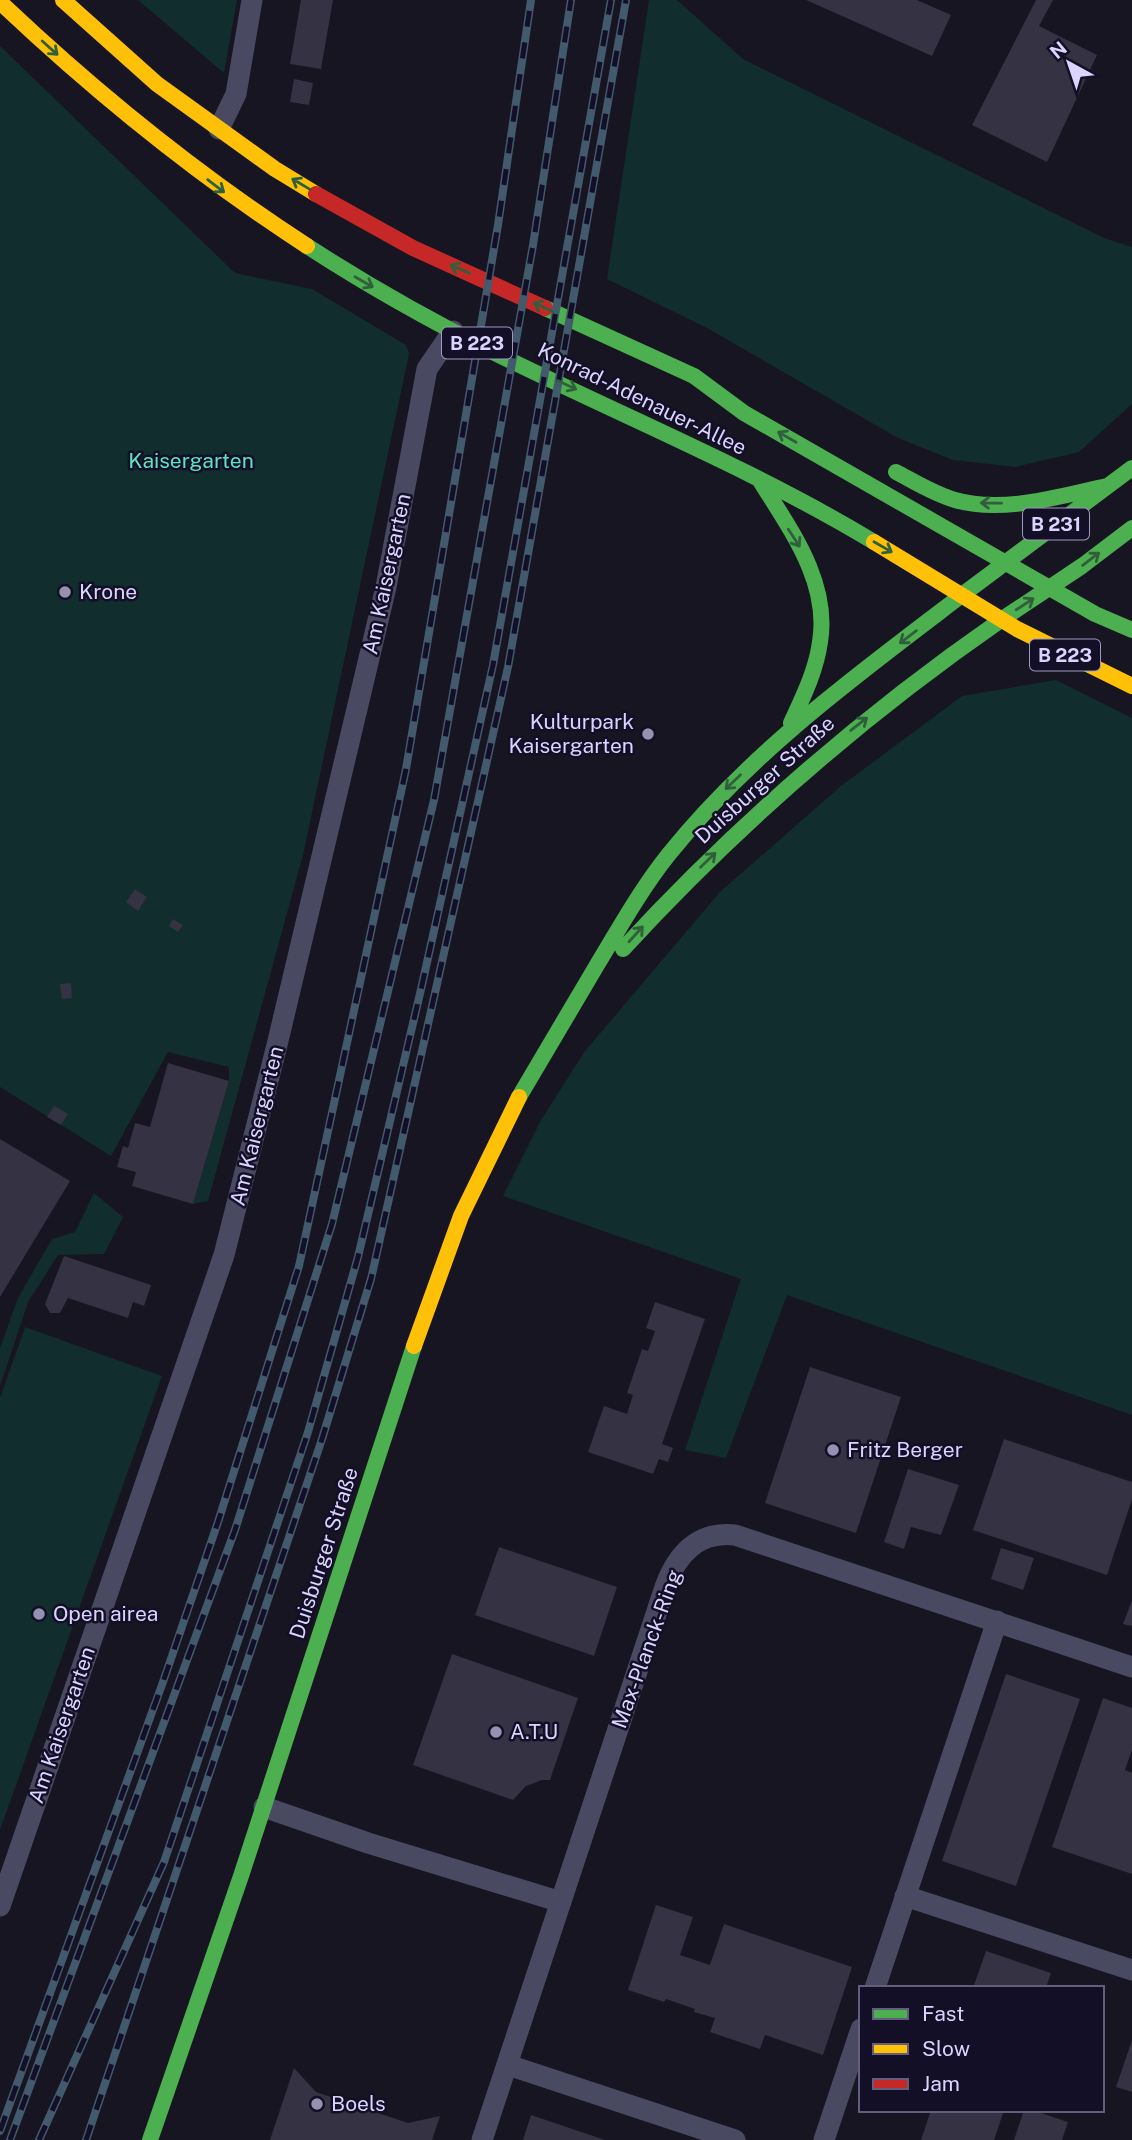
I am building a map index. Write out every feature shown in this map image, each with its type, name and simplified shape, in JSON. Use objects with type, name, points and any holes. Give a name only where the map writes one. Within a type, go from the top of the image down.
[{"type":"main road","name":"Konrad-Adenauer-Allee","points":[[63,0],[157,84],[275,169],[413,248],[694,376],[744,413],[1049,589]]},
{"type":"main road","name":"Konrad-Adenauer-Allee","points":[[0,2],[162,144],[230,196],[361,280],[453,331],[805,502],[1001,620]]},
{"type":"main road","points":[[162,144],[219,129]]},
{"type":"main road","points":[[694,376],[743,392]]},
{"type":"main road","points":[[884,466],[941,495],[965,503],[1008,504],[1107,486]]},
{"type":"main road","name":"B 231","points":[[962,595],[1132,468]]},
{"type":"main road","points":[[759,479],[807,559],[820,602],[820,631],[815,666],[789,729]]},
{"type":"main road","name":"B 231","points":[[1001,620],[1049,589],[1132,528]]},
{"type":"main road","name":"B 223","points":[[1049,589],[1132,630]]},
{"type":"main road","name":"Duisburger Straße","points":[[150,2140],[264,1807],[407,1365],[457,1226],[508,1115],[635,901],[667,856],[718,796],[789,729],[962,595]]},
{"type":"main road","name":"Duisburger Straße","points":[[580,997],[659,908],[808,766],[879,708],[1001,620]]},
{"type":"main road","name":"B 223","points":[[1001,620],[1045,645],[1132,686]]},
{"type":"street","points":[[219,129],[236,94],[252,0]]},
{"type":"street","name":"Am Kaisergarten","points":[[0,1906],[224,1255],[383,599],[427,369],[453,331]]},
{"type":"street","name":"Max-Planck-Ring","points":[[482,2140],[665,1587],[679,1559],[694,1543],[714,1535],[735,1535],[1132,1667]]},
{"type":"street","points":[[876,1986],[997,1621]]},
{"type":"street","points":[[264,1807],[380,1847],[561,1902]]},
{"type":"street","points":[[905,1896],[1132,1970]]},
{"type":"street","points":[[824,2140],[859,2035]]},
{"type":"street","points":[[508,2066],[736,2140]]},
{"type":"green space","points":[[138,0],[237,0],[224,73]]},
{"type":"green space","points":[[649,0],[677,0],[743,59],[1104,238],[1132,247],[1132,404],[1079,452],[1015,467],[953,460],[898,438],[707,328],[607,279]]},
{"type":"green space","name":"Kaisergarten","points":[[0,46],[235,273],[312,289],[406,345],[409,354],[303,855],[208,1201],[193,1204],[229,1081],[229,1067],[168,1052],[111,1156],[0,1087]]},
{"type":"green space","points":[[1056,680],[1132,718],[1132,1415],[787,1295],[726,1458],[685,1450],[741,1279],[503,1196],[541,1120],[585,1051],[720,892],[841,786],[962,696]]},
{"type":"green space","points":[[94,1193],[123,1217],[104,1254],[58,1255],[28,1302],[0,1386],[0,1348],[18,1298],[52,1239],[75,1232]]},
{"type":"green space","name":"Open airea","points":[[25,1327],[162,1376],[0,1830],[0,1398]]},
{"type":"building","points":[[301,0],[333,0],[321,69],[290,64]]},
{"type":"building","points":[[806,0],[917,0],[951,15],[932,56]]},
{"type":"building","points":[[1036,0],[1053,0],[1039,26],[1097,55],[1047,162],[972,125]]},
{"type":"building","points":[[294,79],[313,83],[309,105],[290,102]]},
{"type":"building","points":[[135,889],[147,897],[138,911],[126,902]]},
{"type":"building","points":[[173,919],[183,925],[178,932],[169,926]]},
{"type":"building","points":[[71,983],[72,998],[62,999],[60,984]]},
{"type":"building","points":[[168,1063],[229,1081],[193,1204],[132,1186],[136,1172],[117,1167],[123,1146],[128,1148],[135,1123],[150,1127]]},
{"type":"building","points":[[54,1106],[68,1114],[61,1125],[47,1117]]},
{"type":"building","points":[[0,1139],[70,1181],[0,1297]]},
{"type":"building","points":[[64,1256],[151,1285],[144,1306],[133,1302],[128,1318],[68,1298],[60,1313],[50,1313],[45,1304]]},
{"type":"building","points":[[655,1302],[705,1319],[662,1444],[673,1448],[668,1462],[659,1459],[653,1474],[588,1452],[604,1406],[627,1414],[633,1395],[627,1393],[642,1349],[648,1351],[655,1331],[646,1328]]},
{"type":"building","name":"Fritz Berger","points":[[810,1367],[901,1397],[856,1533],[765,1503]]},
{"type":"building","points":[[1004,1439],[1132,1482],[1132,1499],[1107,1575],[973,1530]]},
{"type":"building","points":[[908,1469],[959,1485],[941,1535],[911,1527],[904,1549],[884,1542]]},
{"type":"building","points":[[499,1547],[617,1587],[594,1656],[475,1615]]},
{"type":"building","points":[[1001,1548],[1034,1558],[1023,1590],[991,1579]]},
{"type":"building","points":[[1132,1600],[1132,1626],[1123,1624]]},
{"type":"building","name":"A.T.U","points":[[452,1654],[578,1698],[550,1780],[526,1786],[513,1800],[413,1765]]},
{"type":"building","points":[[1006,1674],[1080,1699],[1016,1886],[942,1861]]},
{"type":"building","points":[[1103,1698],[1132,1708],[1132,1750],[1125,1770],[1132,1773],[1132,1874],[1052,1847]]},
{"type":"building","points":[[656,1905],[693,1917],[680,1955],[710,1965],[724,1924],[852,1967],[823,2055],[765,2035],[760,2049],[710,2032],[715,2018],[694,2012],[695,2009],[628,1990]]},
{"type":"building","points":[[986,1951],[1051,1973],[1047,1986],[974,1986]]},
{"type":"building","points":[[1132,2040],[1132,2092],[1116,2087]]},
{"type":"building","name":"Boels","points":[[294,2068],[316,2092],[408,2123],[440,2116],[432,2140],[270,2140]]},
{"type":"building","points":[[930,2112],[1003,2112],[994,2140],[921,2140]]},
{"type":"building","points":[[1023,2112],[1038,2112],[1068,2122],[1062,2140],[1014,2140]]},
{"type":"building","points":[[531,2115],[605,2140],[523,2140]]},
{"type":"railway","points":[[0,2131],[163,1682],[218,1522],[299,1266],[406,769],[498,225],[531,0]]},
{"type":"railway","points":[[10,2140],[235,1530],[332,1224],[434,800],[533,245],[571,0]]},
{"type":"railway","points":[[39,2140],[164,1862],[308,1432],[358,1257],[493,665],[611,0]]},
{"type":"railway","points":[[86,2140],[322,1439],[371,1279],[508,667],[626,0]]},
{"type":"traffic: fast","points":[[307,246],[376,289],[471,341],[734,467],[874,542]]},
{"type":"traffic: fast","points":[[545,308],[694,376],[744,413],[1095,614],[1132,630]]},
{"type":"traffic: fast","points":[[962,595],[1132,468]]},
{"type":"traffic: fast","points":[[896,472],[925,488],[973,504],[1031,502],[1107,486]]},
{"type":"traffic: fast","points":[[759,479],[794,536],[813,577],[819,598],[821,619],[818,653],[791,723]]},
{"type":"traffic: fast","points":[[1001,620],[1082,566],[1132,528]]},
{"type":"traffic: fast","points":[[519,1097],[640,894],[669,854],[701,817],[770,748],[807,716],[962,595]]},
{"type":"traffic: fast","points":[[623,949],[711,859],[803,774],[899,695],[1001,620]]},
{"type":"traffic: fast","points":[[150,2140],[241,1876],[414,1346]]},
{"type":"traffic: slow","points":[[63,0],[157,84],[275,169],[316,194]]},
{"type":"traffic: slow","points":[[0,2],[72,68],[148,131],[266,219],[307,246]]},
{"type":"traffic: slow","points":[[874,542],[1017,629],[1132,686]]},
{"type":"traffic: slow","points":[[414,1346],[461,1216],[519,1097]]},
{"type":"traffic: jam","points":[[316,194],[413,248],[545,308]]},
{"type":"place","name":"Krone","points":[[65,592]]},
{"type":"place","name":"Kulturpark Kaisergarten","points":[[648,734]]},
{"type":"place","name":"Fritz Berger","points":[[833,1450]]},
{"type":"place","name":"Open airea","points":[[39,1614]]},
{"type":"place","name":"A.T.U","points":[[496,1732]]},
{"type":"place","name":"Boels","points":[[317,2104]]}]
